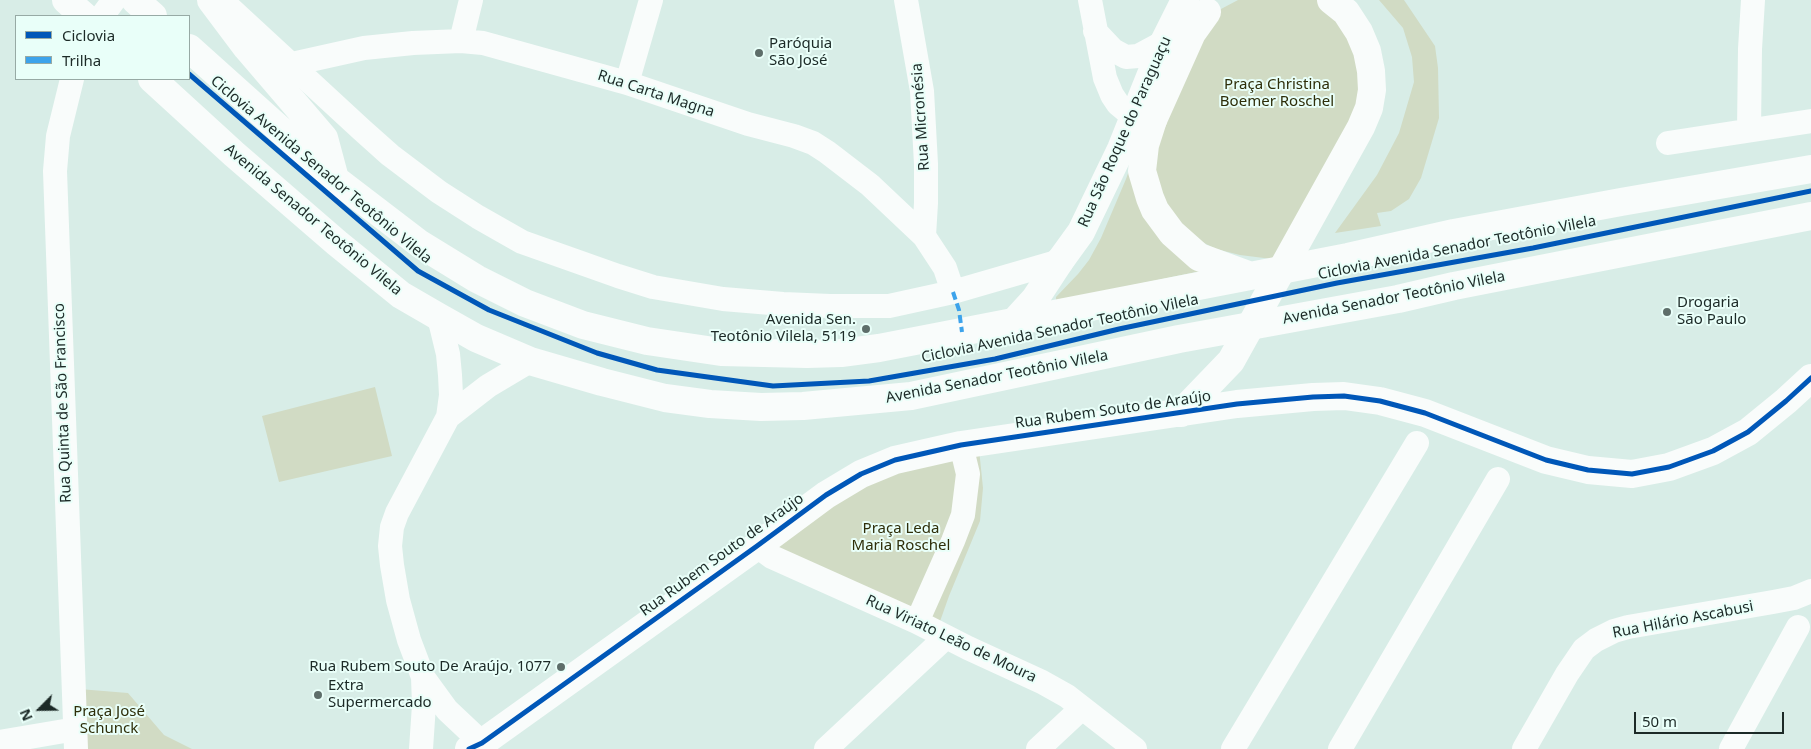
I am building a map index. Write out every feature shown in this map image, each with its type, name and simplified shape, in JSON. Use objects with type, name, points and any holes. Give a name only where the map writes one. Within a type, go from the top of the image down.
[{"type":"main road","points":[[66,0],[83,15]]},
{"type":"main road","points":[[135,0],[151,15]]},
{"type":"main road","points":[[211,0],[247,48],[324,138],[335,179]]},
{"type":"main road","points":[[1180,413],[1232,361],[1357,134],[1369,108],[1372,90],[1367,52],[1359,32],[1346,12],[1331,0]]},
{"type":"main road","points":[[1202,3],[1192,33],[1144,116],[1145,144],[1142,166],[1145,184],[1155,210],[1172,234],[1198,257],[1254,275]]},
{"type":"main road","name":"Rua São Roque do Paraguaçu","points":[[1014,322],[1035,299],[1081,232],[1121,149],[1144,116],[1164,42],[1202,3]]},
{"type":"main road","points":[[190,49],[335,179],[420,244],[477,279],[525,303],[583,325],[647,341],[720,352],[808,354],[888,346],[1348,257],[1473,229],[1811,169]]},
{"type":"main road","name":"Avenida Senador Teotônio Vilela","points":[[153,80],[337,244],[401,295],[438,318],[476,338],[530,361],[665,398],[710,404],[762,407],[802,406],[911,396],[1179,339],[1332,312],[1454,286],[1810,217]]},
{"type":"main road","points":[[1232,361],[1237,404]]},
{"type":"main road","name":"Rua Rubem Souto de Araújo","points":[[478,747],[826,495],[861,474],[895,460],[961,445],[1237,404],[1344,396],[1380,401],[1425,413],[1546,460],[1588,470],[1632,474],[1669,467],[1713,451],[1748,432],[1811,378]]},
{"type":"street","points":[[103,15],[114,0]]},
{"type":"street","points":[[222,0],[376,143],[439,192],[522,242],[653,287],[723,299],[783,304],[889,306],[953,292],[1060,261]]},
{"type":"street","points":[[461,41],[471,0]]},
{"type":"street","points":[[627,83],[651,0]]},
{"type":"street","name":"Rua Micronésia","points":[[906,0],[922,91],[926,174],[924,236]]},
{"type":"street","points":[[1090,0],[1105,78],[1112,95],[1124,109],[1144,116]]},
{"type":"street","points":[[1749,130],[1753,0]]},
{"type":"street","points":[[1095,31],[1113,50],[1126,57],[1138,56],[1164,42]]},
{"type":"street","name":"Rua Carta Magna","points":[[292,64],[364,48],[413,43],[461,41],[482,43],[627,83],[748,124],[813,143],[870,185],[924,236],[945,268],[953,292]]},
{"type":"street","name":"Rua Quinta de São Francisco","points":[[0,742],[76,739],[55,171],[58,136],[72,80]]},
{"type":"street","points":[[1668,143],[1811,121]]},
{"type":"street","points":[[438,318],[448,354],[451,395],[448,417],[397,513],[392,527],[390,546],[398,600],[409,640],[423,678],[478,747]]},
{"type":"street","points":[[448,417],[488,386],[530,361]]},
{"type":"street","points":[[1233,749],[1417,443]]},
{"type":"street","points":[[917,622],[954,541],[963,515],[968,474],[961,445]]},
{"type":"street","points":[[1340,749],[1498,480]]},
{"type":"street","name":"Rua Viriato Leão de Moura","points":[[757,546],[772,557],[917,622],[1042,682],[1082,708],[1134,749]]},
{"type":"street","points":[[1731,749],[1805,629],[1803,594]]},
{"type":"street","name":"Rua Hilário Ascabusi","points":[[1524,749],[1567,674],[1584,650],[1596,640],[1614,631],[1628,627],[1803,594]]},
{"type":"street","points":[[826,749],[946,637]]},
{"type":"street","points":[[421,749],[424,705],[423,678]]},
{"type":"street","points":[[1038,749],[1082,708]]},
{"type":"green space","name":"Praça Christina Boemer Roschel","points":[[1238,0],[1331,0],[1381,66],[1280,260],[1240,255],[1216,249],[1192,237],[1176,219],[1164,199],[1156,177],[1154,157],[1161,129],[1207,22],[1221,9]]},
{"type":"green space","points":[[1379,0],[1404,0],[1435,46],[1438,68],[1439,118],[1421,178],[1409,199],[1391,211],[1377,213],[1381,226],[1335,233],[1377,175],[1399,133],[1414,82],[1412,57],[1403,28]]},
{"type":"green space","points":[[1144,127],[1139,166],[1201,271],[1056,301],[1056,297],[1089,260],[1101,238],[1126,179]]},
{"type":"green space","points":[[375,387],[392,456],[279,482],[262,416]]},
{"type":"green space","name":"Praça Leda Maria Roschel","points":[[979,449],[983,488],[980,521],[938,627],[771,544],[862,480]]},
{"type":"green space","name":"Praça José Schunck","points":[[79,689],[128,693],[164,735],[192,749],[80,749]]},
{"type":"marked path","points":[[953,292],[959,310],[962,332]]},
{"type":"cycle path","name":"Ciclovia Avenida Senador Teotônio Vilela","points":[[190,75],[418,271],[489,310],[597,353],[657,370],[773,386],[869,381],[995,359],[1119,329],[1337,283],[1533,248],[1811,191]]},
{"type":"cycle path","points":[[469,749],[482,743],[826,495],[861,474],[895,460],[961,445],[1237,404],[1344,396],[1380,401],[1425,413],[1546,460],[1588,470],[1632,474],[1669,467],[1713,451],[1748,432],[1811,378]]},
{"type":"place","name":"Paróquia São José","points":[[759,53]]},
{"type":"place","name":"Drogaria São Paulo","points":[[1667,312]]},
{"type":"place","name":"Avenida Sen. Teotônio Vilela, 5119","points":[[866,329]]},
{"type":"place","name":"Rua Rubem Souto De Araújo, 1077","points":[[561,667]]},
{"type":"place","name":"Extra Supermercado","points":[[318,695]]}]
